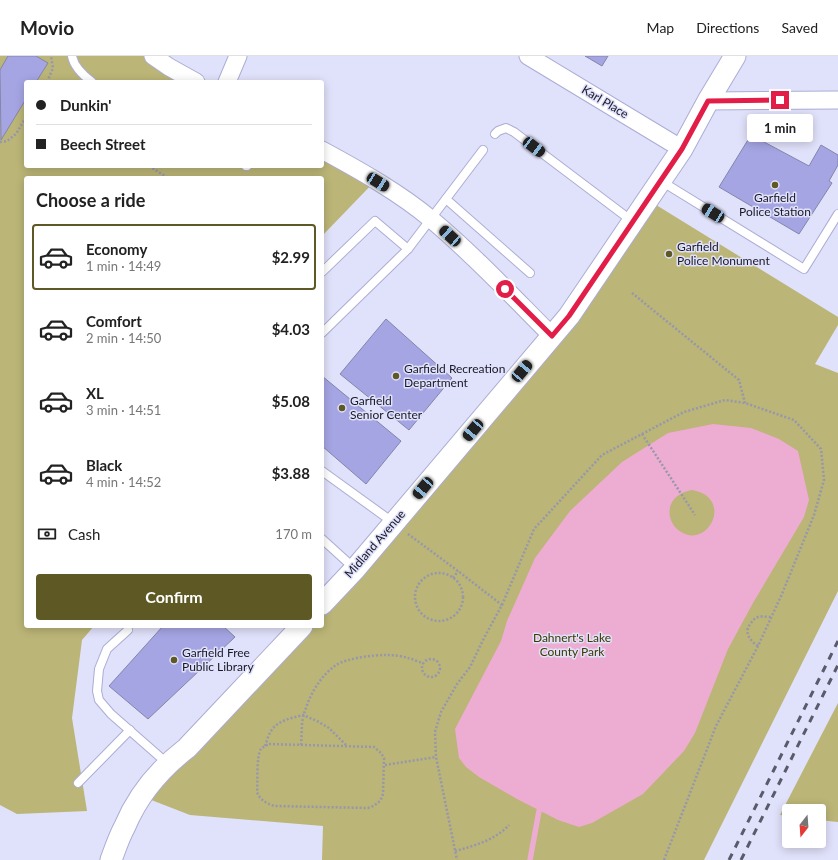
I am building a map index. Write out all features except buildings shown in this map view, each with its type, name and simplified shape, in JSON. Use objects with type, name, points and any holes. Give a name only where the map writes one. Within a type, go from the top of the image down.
[{"type":"street","points":[[153,56],[192,80]]},
{"type":"street","points":[[228,80],[238,56]]},
{"type":"street","name":"Midland Avenue","points":[[324,602],[355,569],[569,316],[682,149],[735,56]]},
{"type":"street","name":"Karl Place","points":[[533,57],[682,149]]},
{"type":"street","points":[[708,101],[838,100]]},
{"type":"street","points":[[324,151],[390,190],[432,219],[496,279],[552,336]]},
{"type":"street","points":[[111,860],[125,825],[142,796],[160,773],[187,748],[300,628]]},
{"type":"lane","points":[[72,56],[73,60],[84,76],[89,80]]},
{"type":"lane","points":[[495,134],[506,128],[514,132],[633,222]]},
{"type":"lane","points":[[324,331],[408,249],[483,150]]},
{"type":"lane","points":[[661,181],[804,269],[838,214]]},
{"type":"lane","points":[[446,199],[530,273]]},
{"type":"lane","points":[[324,270],[375,221],[408,249]]},
{"type":"lane","points":[[324,472],[394,523]]},
{"type":"lane","points":[[324,541],[355,569]]},
{"type":"lane","points":[[128,630],[107,649],[99,669],[97,691],[99,700],[111,714],[169,764]]},
{"type":"lane","points":[[78,783],[130,730]]},
{"type":"path","points":[[48,80],[53,68],[51,56]]},
{"type":"path","points":[[0,142],[7,141],[16,134],[24,120]]},
{"type":"path","points":[[152,168],[165,176]]},
{"type":"path","points":[[632,293],[739,380],[745,403]]},
{"type":"path","points":[[457,860],[436,757],[435,732],[441,712],[470,667],[502,605],[534,528],[602,455],[684,412],[725,400],[745,403],[794,420],[821,449],[824,480],[814,515],[758,646],[716,726],[664,860]]},
{"type":"path","points":[[642,434],[695,515]]},
{"type":"path","points":[[394,523],[502,605]]},
{"type":"path","points":[[453,578],[458,571]]},
{"type":"path","points":[[436,574],[443,574],[453,578],[457,581],[461,588],[463,596],[459,612],[445,620],[437,621],[423,614],[418,608],[416,601],[418,586],[423,580],[436,574]]},
{"type":"path","points":[[758,646],[752,642],[747,632],[749,624],[759,616],[771,617]]},
{"type":"path","points":[[301,745],[303,715],[311,695],[320,680],[336,665],[355,658],[387,655],[404,657],[423,663]]},
{"type":"path","points":[[428,659],[434,659],[439,662],[440,671],[436,676],[427,676],[421,669],[423,663],[428,659]]},
{"type":"path","points":[[265,746],[270,732],[276,725],[283,721],[303,715],[329,728],[347,746]]},
{"type":"path","points":[[269,744],[301,745],[374,747],[384,758],[383,794],[380,801],[368,808],[274,806],[262,800],[257,792],[258,756],[261,749],[269,744]]},
{"type":"path","points":[[384,765],[436,757]]},
{"type":"path","points":[[455,851],[490,839],[505,830],[509,825]]},
{"type":"green space","points":[[0,56],[148,56],[192,80],[24,80],[24,168],[324,168],[324,152],[376,180],[324,234],[324,176],[24,176],[24,628],[92,628],[82,640],[72,718],[87,811],[17,814],[0,805]]},
{"type":"green space","name":"Dahnert's Lake County Park","points":[[648,200],[838,317],[838,325],[815,364],[838,373],[838,591],[704,860],[322,860],[323,826],[190,815],[141,796],[300,628],[324,628],[324,602],[355,569]]},
{"type":"green space","points":[[838,703],[838,822],[826,821],[826,804],[786,804]]},
{"type":"shaded area","points":[[713,424],[751,428],[779,439],[798,451],[809,500],[804,517],[753,603],[728,649],[695,733],[684,751],[643,794],[592,823],[579,827],[558,820],[517,799],[479,777],[466,767],[459,758],[455,729],[501,641],[507,621],[535,558],[570,511],[622,462],[668,433]],"holes":[[[692,490],[705,495],[712,502],[714,511],[713,520],[708,528],[700,534],[691,535],[681,532],[674,526],[670,517],[670,507],[672,502],[678,495],[687,491]]]},
{"type":"waterway","points":[[530,860],[539,811]]},
{"type":"railway","points":[[729,860],[838,641]]},
{"type":"railway","points":[[741,860],[838,665]]},
{"type":"place","name":"Garfield Police Station","points":[[775,185]]},
{"type":"place","name":"Garfield Police Monument","points":[[669,254]]},
{"type":"place","name":"Garfield Recreation Department","points":[[396,376]]},
{"type":"place","name":"Garfield Senior Center","points":[[342,408]]},
{"type":"place","name":"Garfield Free Public Library","points":[[174,660]]},
{"type":"route","points":[[505,289],[552,336],[569,316],[682,149],[708,101],[780,100]]}]
